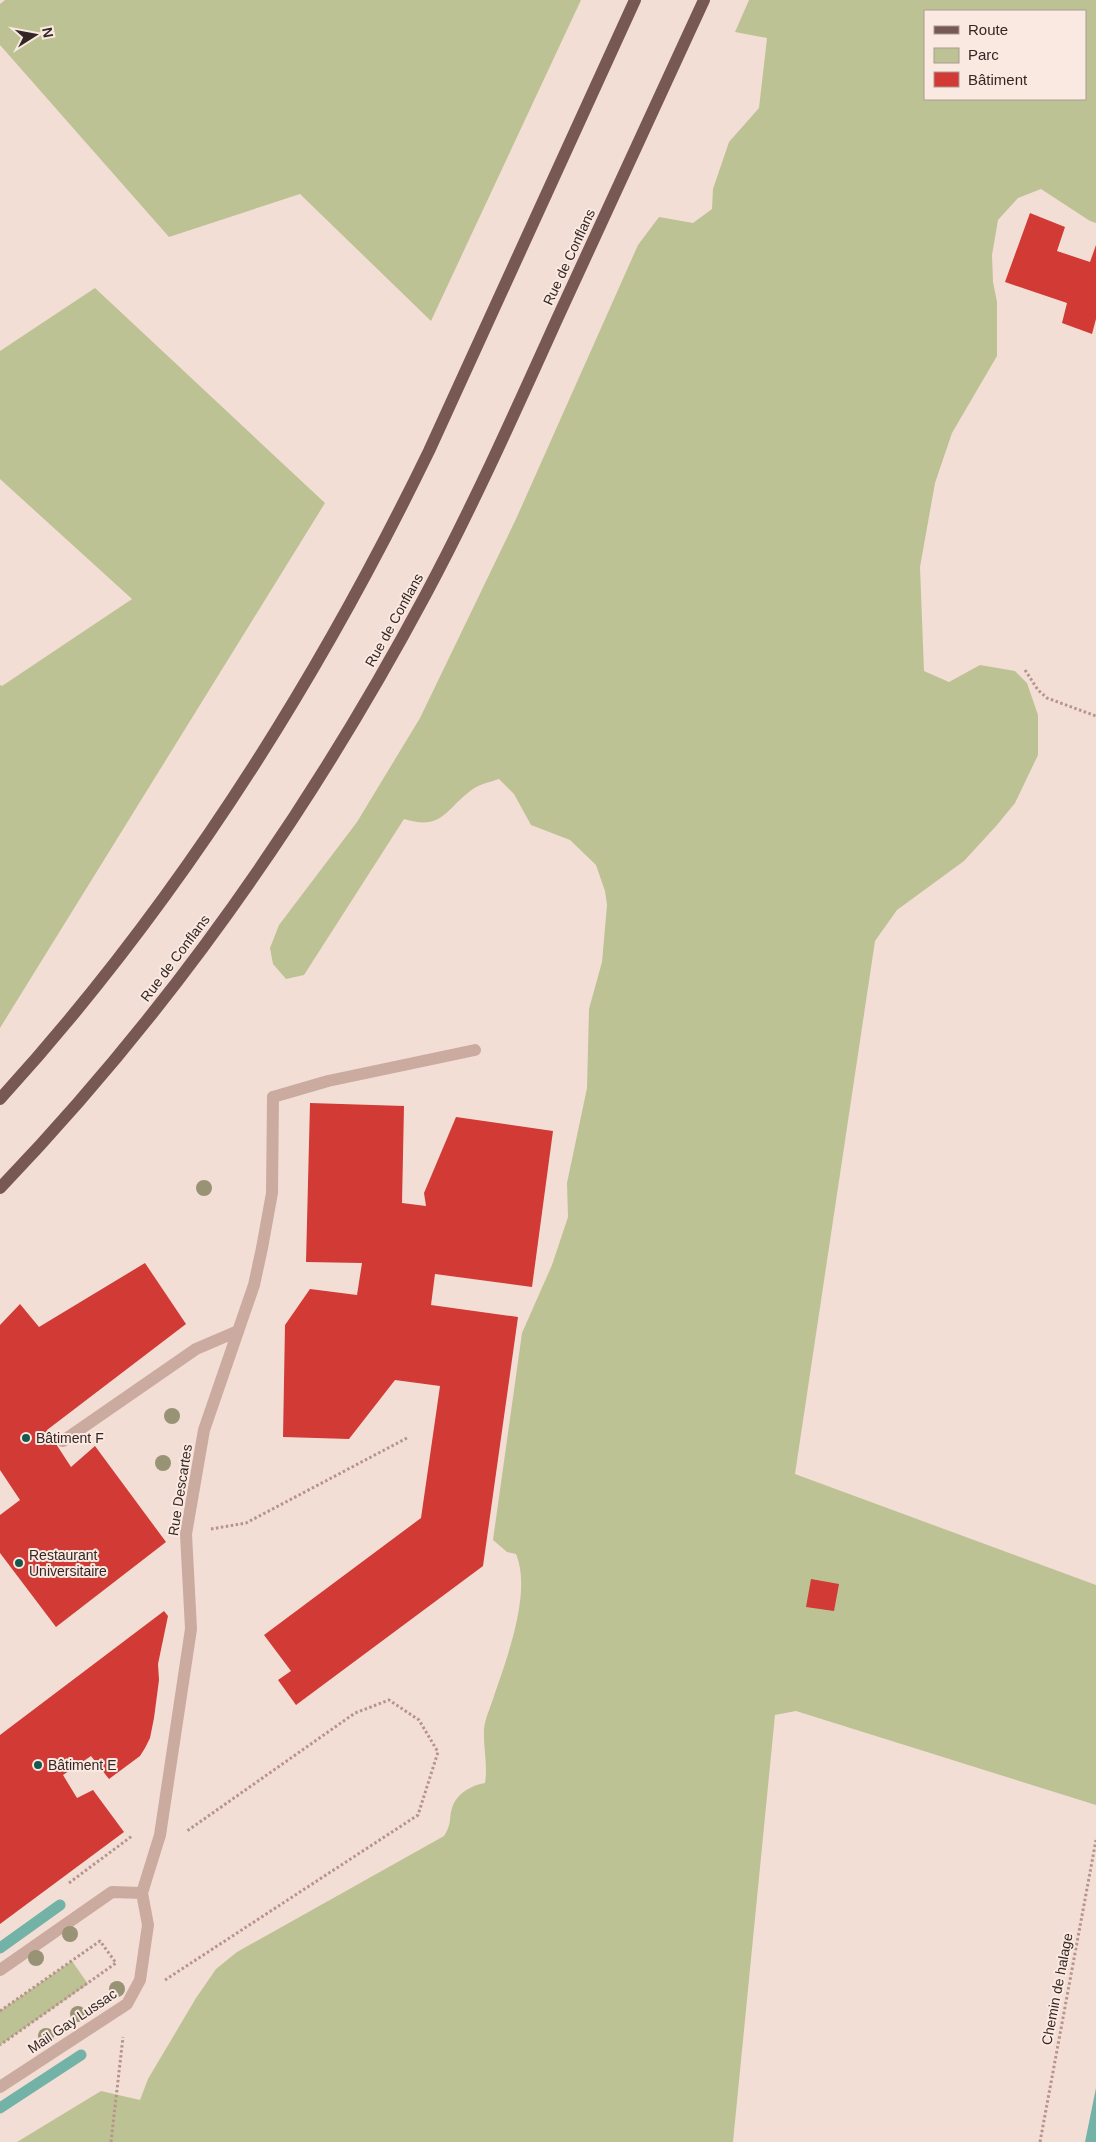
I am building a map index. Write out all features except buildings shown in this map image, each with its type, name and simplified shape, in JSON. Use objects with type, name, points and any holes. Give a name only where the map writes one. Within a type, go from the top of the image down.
[{"type":"main road","points":[[0,1098],[94,988],[179,876],[257,760],[331,639],[397,517],[429,451],[635,0]]},
{"type":"main road","name":"Rue de Conflans","points":[[0,1188],[66,1116],[158,1006],[269,853],[320,776],[355,718],[425,595],[489,468],[704,0]]},
{"type":"street","name":"Rue Descartes","points":[[142,1893],[160,1835],[191,1629],[186,1534],[204,1430],[254,1285],[272,1193],[273,1098],[328,1081],[475,1050]]},
{"type":"street","points":[[63,1441],[196,1349],[238,1331]]},
{"type":"street","points":[[0,1970],[112,1892],[142,1893]]},
{"type":"street","name":"Mail Gay Lussac","points":[[0,2087],[127,2004],[140,1980],[148,1925],[142,1893]]},
{"type":"path","points":[[1025,670],[1038,690],[1047,698],[1096,716]]},
{"type":"path","points":[[186,1534],[246,1523],[407,1438]]},
{"type":"path","points":[[157,1986],[418,1815],[438,1752],[419,1720],[389,1700],[355,1712],[186,1832]]},
{"type":"path","points":[[69,1883],[138,1832]]},
{"type":"path","name":"Chemin de halage","points":[[1040,2142],[1096,1840]]},
{"type":"path","points":[[0,2011],[100,1941],[116,1963],[0,2045]]},
{"type":"path","points":[[111,2142],[122,2038]]},
{"type":"green space","points":[[5,0],[581,0],[431,321],[300,194],[169,237],[0,45],[0,4]]},
{"type":"green space","points":[[749,0],[1096,0],[1096,223],[1041,189],[1018,198],[998,220],[992,255],[993,282],[997,302],[997,356],[952,433],[935,483],[920,567],[924,671],[949,682],[980,665],[1015,671],[1027,683],[1038,715],[1038,755],[1015,803],[997,825],[964,861],[897,910],[875,941],[795,1474],[1096,1585],[1096,1805],[796,1711],[775,1715],[733,2142],[17,2142],[101,2091],[140,2100],[148,2079],[196,1998],[216,1969],[237,1952],[444,1836],[453,1805],[458,1797],[470,1788],[485,1783],[485,1725],[516,1625],[521,1587],[520,1569],[516,1554],[507,1552],[493,1540],[522,1333],[552,1265],[568,1217],[567,1183],[587,1088],[589,1009],[602,962],[607,905],[605,891],[596,865],[570,840],[531,825],[514,794],[499,779],[473,789],[436,820],[417,822],[404,819],[304,975],[286,979],[273,964],[270,948],[279,925],[357,822],[420,718],[516,519],[638,245],[659,217],[693,223],[712,209],[713,189],[729,142],[759,108],[767,38],[735,32]]},
{"type":"green space","points":[[95,288],[325,503],[0,1028],[0,685],[2,686],[132,599],[0,479],[0,351]]},
{"type":"green space","points":[[72,1961],[88,1984],[0,2045],[0,2011]]},
{"type":"water","points":[[1096,2088],[1096,2142],[1085,2142]]},
{"type":"waterway","points":[[0,1948],[60,1905]]},
{"type":"waterway","points":[[0,2108],[81,2055]]},
{"type":"place","name":"Bâtiment F","points":[[26,1438]]},
{"type":"place","name":"Restaurant Universitaire","points":[[19,1563]]},
{"type":"place","name":"Bâtiment E","points":[[38,1765]]}]
